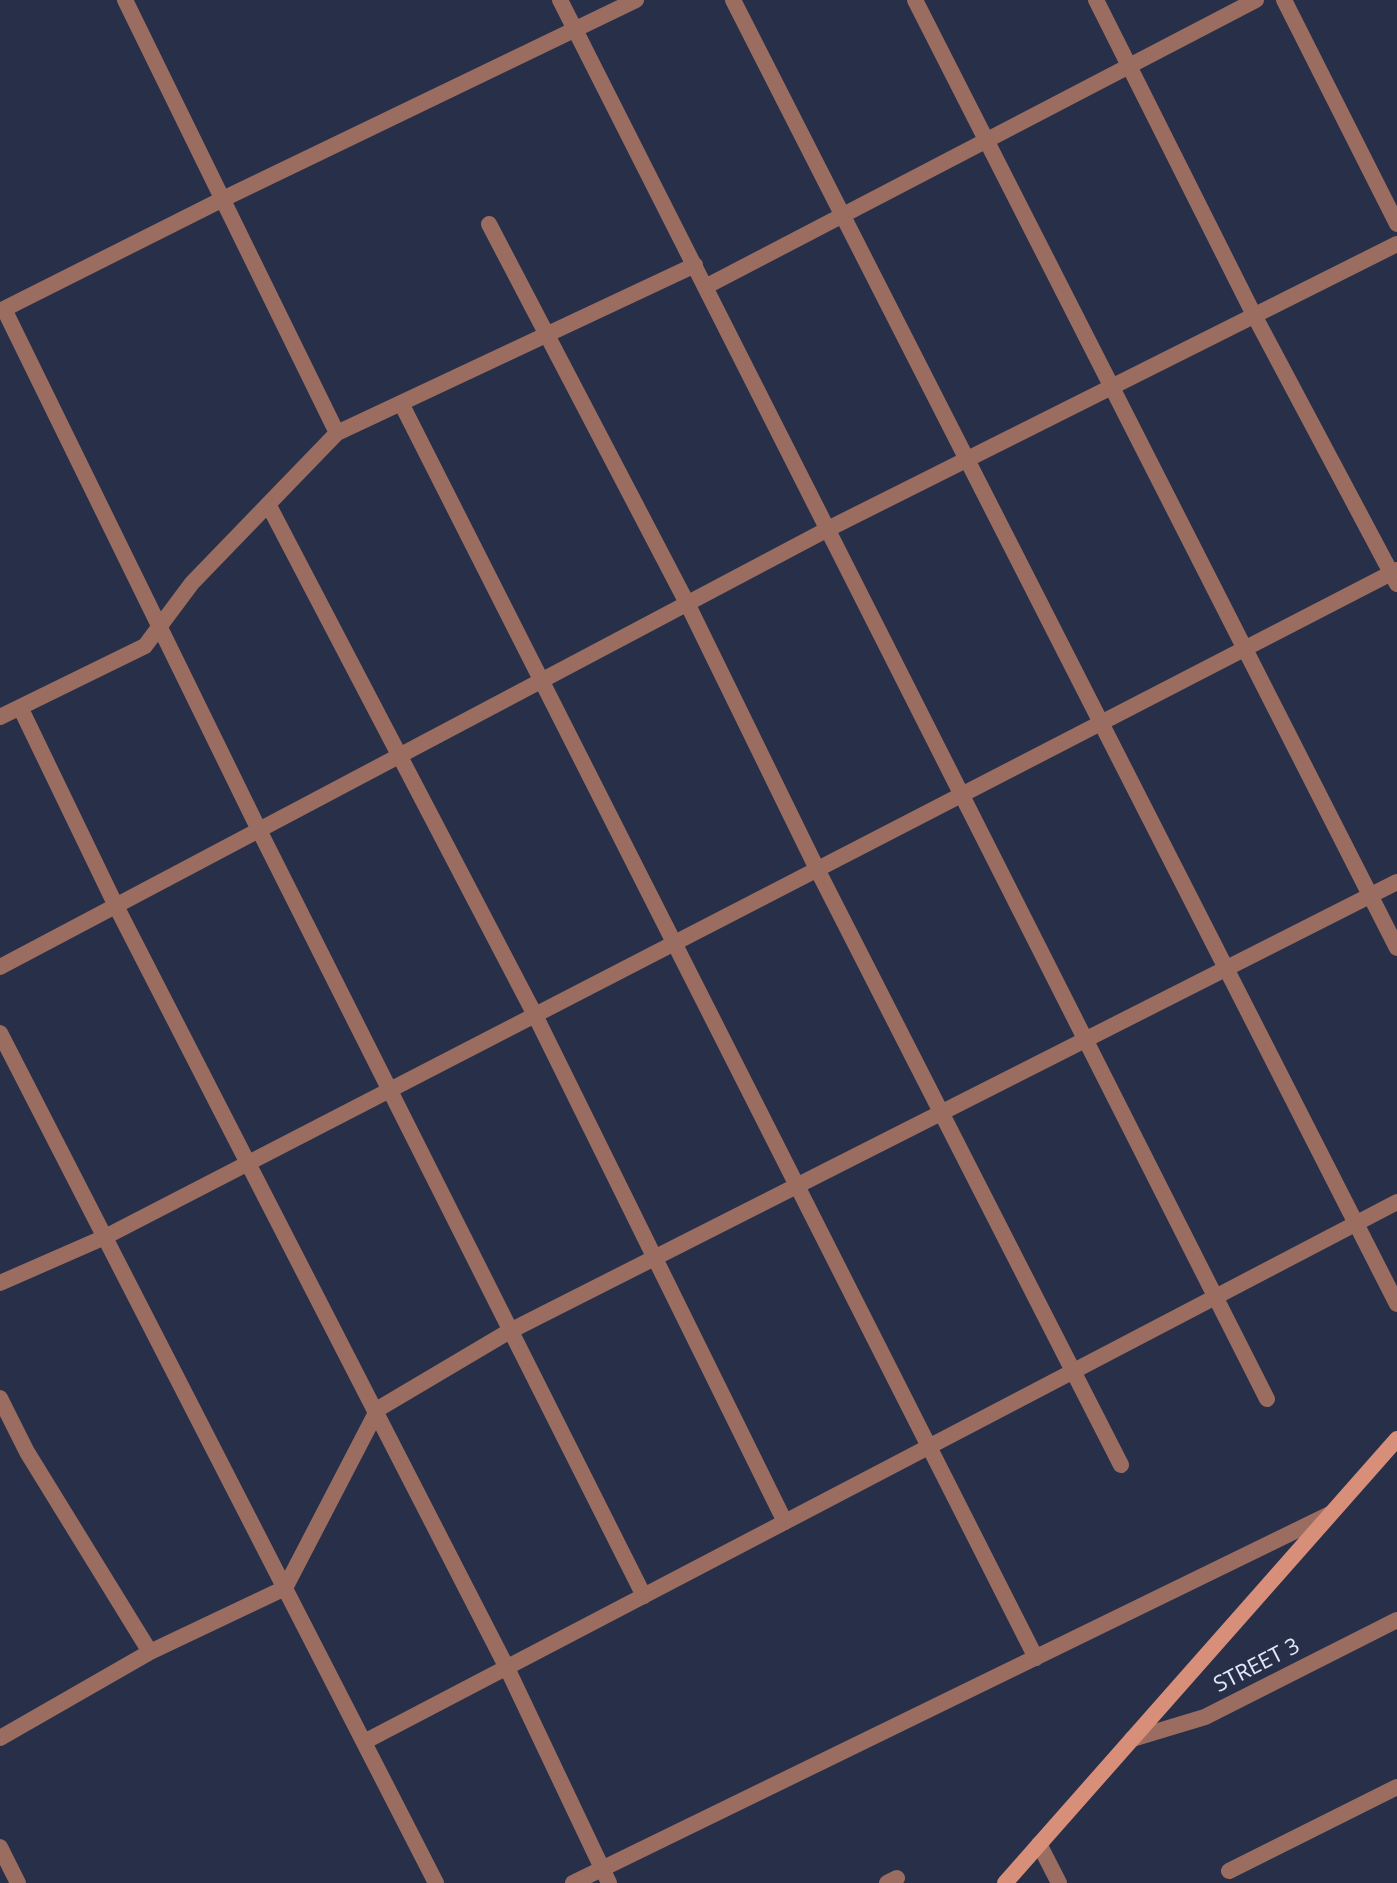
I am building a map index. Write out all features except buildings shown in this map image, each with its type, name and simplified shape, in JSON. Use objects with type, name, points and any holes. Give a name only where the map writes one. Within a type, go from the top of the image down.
[{"type":"street","points":[[125,0],[337,433]]},
{"type":"street","points":[[560,0],[1267,1399]]},
{"type":"street","points":[[636,0],[223,199],[2,310],[508,1332],[644,1596]]},
{"type":"street","points":[[733,0],[1397,1304]]},
{"type":"street","points":[[915,0],[1397,948]]},
{"type":"street","points":[[0,1283],[105,1237],[1245,648],[1395,576],[1254,315],[1096,0]]},
{"type":"street","points":[[705,287],[1256,0]]},
{"type":"street","points":[[1284,0],[1397,224]]},
{"type":"street","points":[[489,224],[687,603],[817,869],[1121,1465]]},
{"type":"street","points":[[0,967],[828,529],[1397,244]]},
{"type":"street","points":[[0,717],[145,646],[192,583],[337,433],[695,265]]},
{"type":"street","points":[[401,403],[677,942],[1036,1658]]},
{"type":"street","points":[[268,504],[535,1015],[785,1522]]},
{"type":"street","points":[[20,707],[116,906],[507,1668],[605,1876]]},
{"type":"street","points":[[0,1738],[150,1652],[285,1588],[376,1413],[508,1332],[1397,882]]},
{"type":"street","points":[[0,1033],[436,1883]]},
{"type":"street","points":[[364,1742],[1397,1202]]},
{"type":"street","points":[[0,1398],[27,1452],[150,1652]]},
{"type":"street","points":[[1005,1883],[1397,1439]]},
{"type":"street","points":[[573,1883],[605,1876],[1036,1658],[1331,1514]]},
{"type":"street","name":"STREET 3","points":[[1132,1739],[1205,1717],[1397,1620]]},
{"type":"street","points":[[1229,1871],[1397,1787]]},
{"type":"street","points":[[1039,1844],[1059,1883]]},
{"type":"street","points":[[0,1847],[18,1883]]}]
